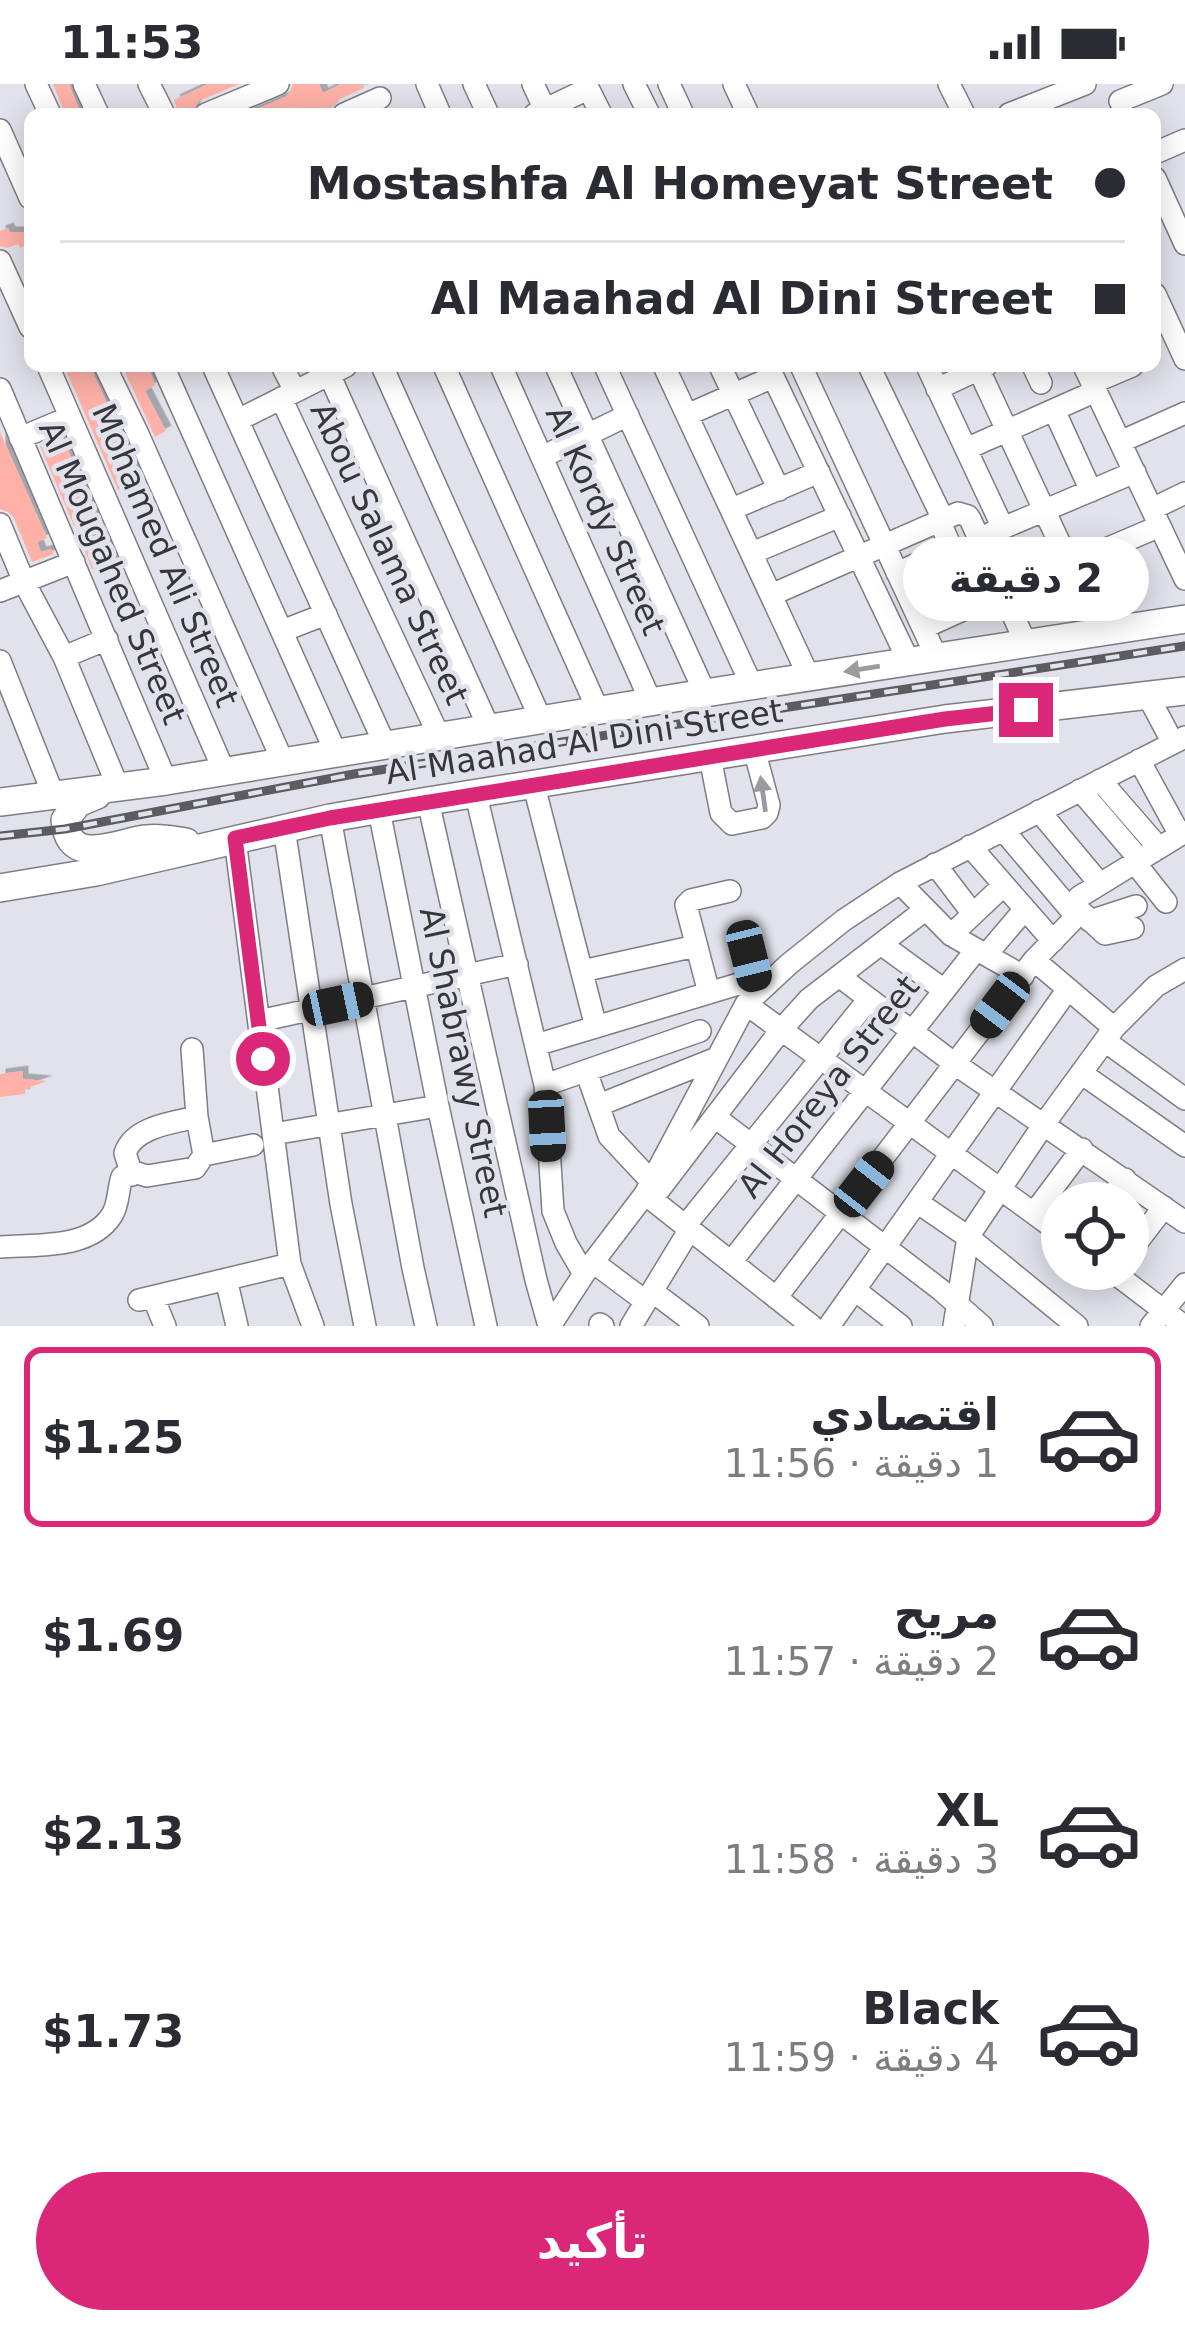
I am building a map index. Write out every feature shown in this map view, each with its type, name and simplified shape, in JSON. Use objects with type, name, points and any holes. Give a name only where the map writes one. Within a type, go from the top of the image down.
[{"type":"main road","name":"Al Maahad Al Dini Street","points":[[0,802],[166,781],[1185,620]]},
{"type":"main road","name":"Al Maahad Al Dini Street","points":[[0,888],[428,801],[945,719],[1185,692]]},
{"type":"main road","points":[[118,787],[70,811],[65,829],[77,845],[90,850],[148,838],[202,846]]},
{"type":"street","points":[[228,100],[278,84]]},
{"type":"street","points":[[1119,100],[1162,84]]},
{"type":"street","points":[[549,108],[588,86]]},
{"type":"street","points":[[1028,108],[1074,93]]},
{"type":"street","points":[[0,130],[24,184]]},
{"type":"street","points":[[1178,210],[1185,244]]},
{"type":"street","points":[[0,261],[24,314]]},
{"type":"street","points":[[1161,307],[1182,352]]},
{"type":"street","name":"Mohamed Ali Street","points":[[51,372],[224,771]]},
{"type":"street","points":[[108,372],[283,762]]},
{"type":"street","points":[[167,372],[336,753]]},
{"type":"street","points":[[217,372],[386,745]]},
{"type":"street","name":"Abou Salama Street","points":[[284,372],[288,395],[440,736]]},
{"type":"street","points":[[238,420],[333,372]]},
{"type":"street","points":[[338,372],[489,728]]},
{"type":"street","points":[[385,372],[541,720]]},
{"type":"street","points":[[447,372],[598,710]]},
{"type":"street","name":"Al Kordy Street","points":[[504,372],[651,702]]},
{"type":"street","points":[[559,372],[705,693]]},
{"type":"street","points":[[608,372],[752,686]]},
{"type":"street","points":[[667,372],[808,677]]},
{"type":"street","points":[[723,372],[778,490]]},
{"type":"street","points":[[687,415],[769,372]]},
{"type":"street","points":[[771,372],[859,556],[923,660]]},
{"type":"street","points":[[804,372],[923,628],[923,660]]},
{"type":"street","points":[[872,372],[975,598],[974,606],[923,628]]},
{"type":"street","points":[[930,372],[1003,528]]},
{"type":"street","points":[[937,389],[971,372]]},
{"type":"street","points":[[983,372],[1101,632]]},
{"type":"street","points":[[966,449],[1054,410],[1091,380],[1182,565]]},
{"type":"street","name":"Al Mougahed Street","points":[[0,389],[166,781]]},
{"type":"street","points":[[1054,410],[1091,490]]},
{"type":"street","points":[[1120,442],[1185,413]]},
{"type":"street","points":[[542,457],[628,415]]},
{"type":"street","points":[[20,438],[70,417]]},
{"type":"street","points":[[732,509],[819,472]]},
{"type":"street","points":[[979,538],[1135,472]]},
{"type":"street","points":[[1003,592],[1069,565],[1156,517],[1185,493]]},
{"type":"street","points":[[771,596],[958,512],[971,521],[1026,644]]},
{"type":"street","points":[[752,553],[840,516]]},
{"type":"street","points":[[0,524],[64,657],[118,787]]},
{"type":"street","points":[[897,573],[952,548]]},
{"type":"street","points":[[0,591],[74,562]]},
{"type":"street","points":[[911,602],[965,577]]},
{"type":"street","points":[[282,631],[326,614]]},
{"type":"street","points":[[64,657],[106,639]]},
{"type":"street","points":[[0,661],[53,794]]},
{"type":"street","points":[[650,1192],[753,992],[844,920],[900,883],[1139,760],[1180,744],[1148,696]]},
{"type":"street","points":[[710,757],[721,813],[732,824],[767,813],[754,749]]},
{"type":"street","points":[[776,1298],[1028,968],[1080,914],[1079,897],[1183,834],[1139,760]]},
{"type":"street","points":[[1090,785],[1145,857],[1166,902]]},
{"type":"street","points":[[533,786],[582,971],[625,1057]]},
{"type":"street","points":[[476,795],[545,1085],[553,1211],[566,1243],[588,1268],[649,1296],[698,1326]]},
{"type":"street","points":[[428,801],[549,1326]]},
{"type":"street","name":"Al Shabrawy Street","points":[[379,810],[486,1326]]},
{"type":"street","points":[[1039,811],[1100,884]]},
{"type":"street","points":[[330,818],[426,1326]]},
{"type":"street","points":[[284,828],[365,1326]]},
{"type":"street","points":[[1003,830],[1080,914],[1105,934],[1134,917]]},
{"type":"street","points":[[235,838],[259,1021],[263,1140],[290,1264],[313,1326]]},
{"type":"street","points":[[970,846],[1053,940]]},
{"type":"street","points":[[935,865],[974,914]]},
{"type":"street","points":[[900,883],[951,935],[1068,989],[1109,1034],[1185,1099]]},
{"type":"street","points":[[951,935],[1004,885]]},
{"type":"street","points":[[714,1060],[700,1031],[695,946],[686,905],[730,891]]},
{"type":"street","name":"Al Horeya Street","points":[[731,1262],[944,990],[1025,909]]},
{"type":"street","points":[[549,1326],[588,1268],[809,999],[925,910]]},
{"type":"street","points":[[881,944],[944,990]]},
{"type":"street","points":[[582,971],[695,946]]},
{"type":"street","points":[[749,956],[753,992],[781,1030],[1041,1218]]},
{"type":"street","points":[[259,1021],[517,964]]},
{"type":"street","points":[[1144,966],[1156,986]]},
{"type":"street","points":[[956,1316],[968,1237],[1109,1034],[1180,966]]},
{"type":"street","points":[[839,976],[955,1064],[1185,1222]]},
{"type":"street","points":[[829,1326],[1068,989]]},
{"type":"street","points":[[536,1045],[698,996],[753,992]]},
{"type":"street","points":[[631,1326],[687,1228],[869,999]]},
{"type":"street","points":[[545,1085],[700,1031]]},
{"type":"street","points":[[0,1247],[76,1240],[95,1232],[110,1218],[120,1179],[196,1168],[204,1154],[192,1049]]},
{"type":"street","points":[[598,1106],[714,1060]]},
{"type":"street","points":[[586,1071],[609,1136],[650,1192],[687,1228],[812,1326]]},
{"type":"street","points":[[1081,1073],[1185,1146]]},
{"type":"street","points":[[204,1154],[438,1106]]},
{"type":"street","points":[[132,1174],[125,1153],[132,1139],[154,1127],[197,1117]]},
{"type":"street","points":[[715,1117],[885,1247],[956,1316],[982,1326]]},
{"type":"street","points":[[1034,1213],[1082,1150]]},
{"type":"street","points":[[511,1171],[549,1166]]},
{"type":"street","points":[[917,1202],[1077,1326]]},
{"type":"street","points":[[1149,1227],[1164,1207]]},
{"type":"street","points":[[165,1326],[146,1299],[290,1264]]},
{"type":"street","points":[[226,1280],[237,1326]]},
{"type":"street","points":[[1157,1318],[1185,1284]]},
{"type":"street","points":[[855,1290],[901,1326]]},
{"type":"street","points":[[1131,1290],[1157,1318],[1184,1326]]},
{"type":"building","points":[[53,84],[69,84],[79,108],[63,108]]},
{"type":"building","points":[[208,84],[239,84],[199,101],[195,108],[177,108],[174,100]]},
{"type":"building","points":[[293,84],[319,84],[323,93],[341,84],[363,84],[364,88],[331,108],[259,108],[290,92]]},
{"type":"building","points":[[0,231],[24,232],[24,246],[0,246]]},
{"type":"building","points":[[67,372],[93,372],[140,477],[118,490]]},
{"type":"building","points":[[125,372],[150,372],[155,385],[145,391],[166,431],[155,437]]},
{"type":"building","points":[[0,432],[47,538],[37,542],[41,552],[51,549],[54,554],[32,562],[14,518],[0,509]]},
{"type":"building","points":[[62,436],[97,517],[74,526],[40,446]]},
{"type":"building","points":[[105,535],[124,578],[115,580],[109,562],[92,569],[81,541]]},
{"type":"building","points":[[23,1071],[23,1079],[47,1081],[25,1089],[25,1094],[0,1097],[0,1074]]},
{"type":"railway","points":[[0,836],[65,829],[354,774],[1185,646]]},
{"type":"route","points":[[263,1059],[235,838],[428,801],[1026,710]]}]
